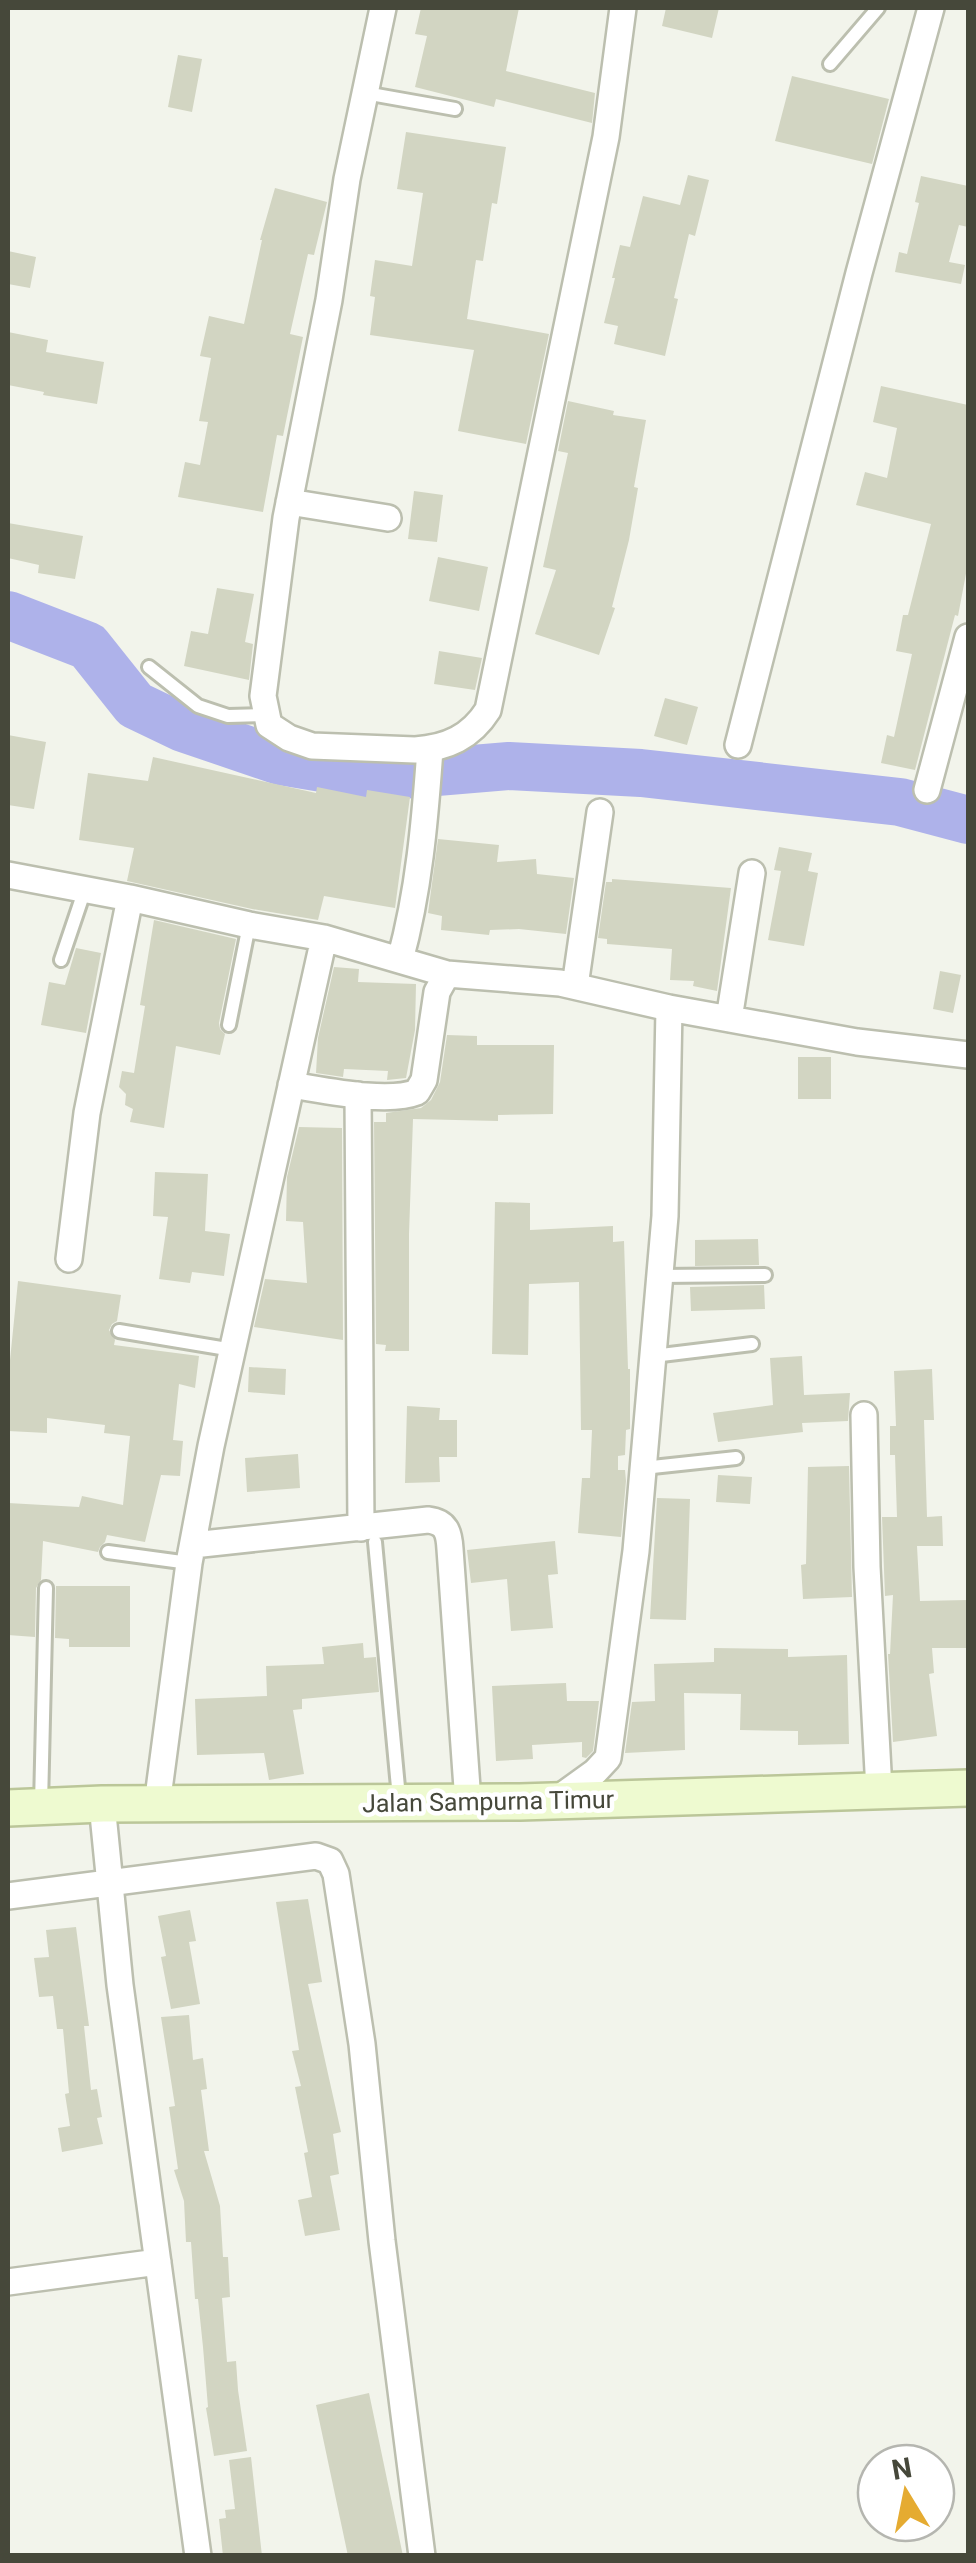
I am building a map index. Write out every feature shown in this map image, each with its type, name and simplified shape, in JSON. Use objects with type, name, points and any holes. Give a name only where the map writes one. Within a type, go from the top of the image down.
[{"type":"street","points":[[383,8],[347,180],[329,300],[289,502],[263,696],[269,725],[289,738],[312,746],[429,756],[478,726],[488,710],[606,137],[623,8]]},
{"type":"street","points":[[738,745],[931,8]]},
{"type":"street","points":[[289,502],[388,518]]},
{"type":"street","points":[[927,790],[968,637]]},
{"type":"street","points":[[400,960],[427,803],[429,756]]},
{"type":"street","points":[[575,986],[600,812]]},
{"type":"street","points":[[730,1019],[752,873]]},
{"type":"street","points":[[8,876],[324,938],[448,974],[560,982],[669,1008],[857,1042],[968,1055]]},
{"type":"street","points":[[69,1259],[87,1113],[130,898]]},
{"type":"street","points":[[158,1804],[191,1554],[324,938]]},
{"type":"street","points":[[291,1085],[400,1097],[417,1092],[424,1080],[437,992],[448,974]]},
{"type":"street","points":[[556,1800],[608,1758],[636,1551],[665,1216],[669,1008]]},
{"type":"street","points":[[358,1094],[368,1535]]},
{"type":"street","points":[[864,1415],[867,1567],[880,1790]]},
{"type":"street","points":[[191,1554],[368,1535],[428,1520],[439,1521],[446,1527],[468,1802]]},
{"type":"street","name":"Jalan Sampurna Timur","points":[[24,1807],[468,1802],[968,1788]]},
{"type":"street","points":[[102,1804],[120,1985],[198,2556]]},
{"type":"street","points":[[8,1896],[316,1856],[330,1860],[336,1874],[362,2044],[382,2241],[422,2556]]},
{"type":"street","points":[[8,2282],[158,2262]]},
{"type":"lane","points":[[830,64],[878,8]]},
{"type":"lane","points":[[365,93],[454,109]]},
{"type":"lane","points":[[149,666],[198,706],[228,716],[266,716]]},
{"type":"lane","points":[[61,960],[85,890]]},
{"type":"lane","points":[[229,1024],[249,924]]},
{"type":"lane","points":[[660,1276],[765,1275]]},
{"type":"lane","points":[[119,1330],[233,1350]]},
{"type":"lane","points":[[653,1356],[752,1344]]},
{"type":"lane","points":[[644,1468],[736,1458]]},
{"type":"lane","points":[[368,1535],[400,1803]]},
{"type":"lane","points":[[108,1552],[191,1554]]},
{"type":"lane","points":[[24,1807],[46,1588]]},
{"type":"building","points":[[421,8],[519,8],[506,71],[595,93],[592,123],[496,99],[494,107],[415,87],[427,36],[415,34]]},
{"type":"building","points":[[666,8],[719,8],[712,38],[662,26]]},
{"type":"building","points":[[178,55],[202,59],[192,112],[168,107]]},
{"type":"building","points":[[792,76],[889,99],[872,164],[775,141]]},
{"type":"building","points":[[406,132],[506,147],[483,261],[476,260],[467,319],[549,334],[526,444],[458,431],[474,350],[370,335],[375,260],[412,266],[423,193],[397,189]]},
{"type":"building","points":[[688,175],[709,180],[695,236],[689,234],[665,356],[614,344],[618,326],[604,323],[620,245],[630,247],[643,196],[680,205]]},
{"type":"building","points":[[921,176],[968,186],[968,227],[959,225],[949,262],[965,265],[961,284],[895,272],[899,252],[907,254]]},
{"type":"building","points":[[275,188],[327,202],[314,255],[308,254],[290,334],[303,337],[283,436],[277,435],[263,512],[178,497],[185,462],[200,465],[208,422],[199,421],[211,358],[200,356],[209,316],[244,324],[260,240]]},
{"type":"building","points":[[8,251],[36,257],[30,288],[8,284]]},
{"type":"building","points":[[8,332],[48,340],[46,352],[104,362],[97,404],[8,385]]},
{"type":"building","points":[[881,386],[968,405],[968,563],[958,616],[955,615],[915,770],[881,763],[887,735],[894,737],[912,654],[896,651],[903,615],[908,615],[931,524],[856,505],[865,472],[887,478],[897,428],[873,422]]},
{"type":"building","points":[[568,401],[646,420],[629,540],[612,607],[615,608],[599,655],[535,634],[556,570],[543,567],[568,453],[558,451]]},
{"type":"building","points":[[414,491],[443,495],[437,542],[408,539]]},
{"type":"building","points":[[8,523],[83,536],[75,579],[38,573],[39,565],[8,558]]},
{"type":"building","points":[[438,557],[488,567],[479,611],[429,601]]},
{"type":"building","points":[[217,588],[254,594],[245,642],[253,644],[249,680],[184,666],[191,631],[208,634]]},
{"type":"building","points":[[439,651],[482,658],[475,690],[434,684]]},
{"type":"building","points":[[665,698],[698,707],[687,745],[654,736]]},
{"type":"building","points":[[8,735],[46,742],[34,809],[8,805]]},
{"type":"building","points":[[153,757],[316,793],[317,787],[366,797],[367,790],[410,797],[395,908],[324,896],[318,920],[127,881],[134,848],[79,840],[88,773],[148,781]]},
{"type":"building","points":[[438,839],[499,845],[497,862],[536,859],[537,874],[574,878],[566,934],[519,929],[490,930],[489,935],[441,930],[442,916],[428,913]]},
{"type":"building","points":[[779,847],[812,853],[808,871],[818,873],[804,946],[768,940],[781,871],[774,870]]},
{"type":"building","points":[[612,879],[731,888],[717,991],[693,986],[694,981],[670,980],[672,949],[607,944],[607,939],[598,938],[606,882]]},
{"type":"building","points":[[154,920],[236,939],[219,1023],[225,1034],[220,1055],[176,1046],[164,1128],[130,1122],[133,1109],[125,1105],[126,1094],[119,1087],[122,1071],[134,1073]]},
{"type":"building","points":[[76,948],[101,953],[86,1033],[41,1025],[49,982],[65,985]]},
{"type":"building","points":[[334,967],[359,969],[358,982],[416,984],[415,1030],[406,1078],[387,1080],[388,1071],[344,1069],[343,1077],[316,1073],[318,1038]]},
{"type":"building","points":[[940,971],[961,975],[953,1013],[933,1009]]},
{"type":"building","points":[[447,1035],[477,1036],[477,1045],[554,1045],[553,1114],[498,1115],[498,1121],[413,1119],[409,1351],[385,1351],[386,1345],[376,1344],[374,1122],[386,1122],[386,1113],[421,1108],[431,1100],[440,1082]]},
{"type":"building","points":[[798,1057],[831,1057],[831,1099],[798,1099]]},
{"type":"building","points":[[299,1127],[342,1128],[343,1340],[254,1327],[265,1279],[307,1283],[303,1222],[286,1221],[287,1177]]},
{"type":"building","points":[[155,1172],[208,1174],[205,1231],[230,1234],[224,1276],[192,1272],[190,1283],[159,1279],[168,1217],[153,1216]]},
{"type":"building","points":[[495,1202],[530,1203],[530,1230],[613,1226],[613,1242],[624,1241],[630,1429],[626,1430],[625,1455],[618,1456],[618,1470],[625,1470],[626,1481],[621,1537],[578,1533],[582,1478],[590,1478],[592,1430],[581,1430],[579,1282],[529,1284],[528,1355],[492,1354]]},
{"type":"building","points":[[758,1239],[759,1265],[695,1266],[695,1240]]},
{"type":"building","points":[[18,1281],[121,1295],[117,1321],[109,1330],[114,1345],[199,1356],[195,1388],[179,1384],[173,1440],[183,1441],[180,1476],[161,1475],[145,1542],[107,1535],[98,1552],[43,1541],[41,1580],[36,1588],[35,1637],[8,1635],[8,1503],[79,1507],[82,1496],[123,1505],[130,1436],[104,1433],[105,1425],[47,1418],[47,1433],[8,1431],[8,1370]]},
{"type":"building","points":[[764,1285],[765,1309],[691,1311],[690,1287]]},
{"type":"building","points":[[802,1356],[804,1395],[850,1393],[848,1421],[802,1423],[803,1432],[718,1442],[713,1413],[773,1405],[770,1358]]},
{"type":"building","points":[[249,1367],[286,1369],[285,1395],[248,1392]]},
{"type":"building","points":[[932,1369],[934,1420],[924,1420],[927,1517],[942,1516],[943,1546],[917,1546],[920,1601],[968,1600],[968,1648],[932,1648],[934,1673],[929,1674],[937,1736],[893,1742],[888,1654],[893,1595],[885,1596],[882,1517],[897,1517],[895,1455],[890,1455],[890,1426],[896,1426],[894,1371]]},
{"type":"building","points":[[407,1406],[440,1408],[439,1420],[457,1420],[457,1457],[439,1457],[440,1482],[405,1483]]},
{"type":"building","points":[[298,1454],[300,1488],[247,1492],[245,1458]]},
{"type":"building","points":[[849,1466],[852,1597],[803,1599],[801,1565],[806,1564],[808,1467]]},
{"type":"building","points":[[718,1475],[752,1477],[750,1504],[716,1502]]},
{"type":"building","points":[[657,1498],[690,1499],[686,1620],[650,1619]]},
{"type":"building","points":[[555,1541],[558,1574],[548,1575],[553,1628],[511,1631],[507,1579],[471,1583],[467,1550]]},
{"type":"building","points":[[56,1586],[130,1586],[130,1647],[69,1647],[69,1639],[55,1638]]},
{"type":"building","points":[[363,1643],[364,1658],[376,1657],[379,1692],[302,1699],[302,1709],[293,1710],[304,1774],[269,1780],[264,1753],[197,1755],[195,1699],[267,1696],[266,1666],[324,1664],[322,1647]]},
{"type":"building","points":[[714,1648],[788,1649],[788,1657],[847,1655],[849,1744],[798,1745],[798,1731],[740,1730],[741,1694],[684,1693],[685,1750],[625,1753],[632,1702],[655,1701],[654,1664],[714,1662]]},
{"type":"building","points":[[566,1683],[567,1701],[599,1701],[593,1751],[582,1757],[582,1742],[532,1745],[533,1759],[496,1761],[492,1686]]},
{"type":"building","points":[[308,1899],[322,1982],[308,1984],[341,2132],[333,2134],[339,2174],[330,2176],[340,2230],[305,2236],[298,2200],[312,2197],[295,2087],[301,2086],[292,2051],[299,2050],[276,1902]]},
{"type":"building","points":[[190,1910],[196,1941],[189,1942],[200,2004],[171,2009],[158,1916]]},
{"type":"building","points":[[76,1927],[89,2026],[84,2026],[91,2090],[97,2089],[102,2117],[97,2118],[103,2144],[62,2152],[58,2128],[70,2126],[63,2029],[57,2029],[53,1996],[39,1997],[34,1958],[49,1957],[46,1930]]},
{"type":"building","points":[[189,2015],[193,2060],[203,2058],[207,2089],[201,2090],[209,2151],[204,2151],[220,2206],[223,2257],[228,2257],[230,2297],[222,2298],[227,2362],[236,2361],[247,2451],[214,2456],[191,2242],[186,2242],[184,2201],[174,2170],[178,2169],[169,2107],[175,2106],[161,2017]]},
{"type":"building","points":[[369,2393],[403,2556],[348,2556],[316,2405]]},
{"type":"building","points":[[251,2457],[262,2556],[223,2556],[219,2519],[226,2518],[225,2510],[235,2509],[229,2460]]},
{"type":"waterway","points":[[8,615],[88,646],[135,705],[183,728],[280,761],[377,777],[509,766],[641,773],[900,802],[968,820]]}]
